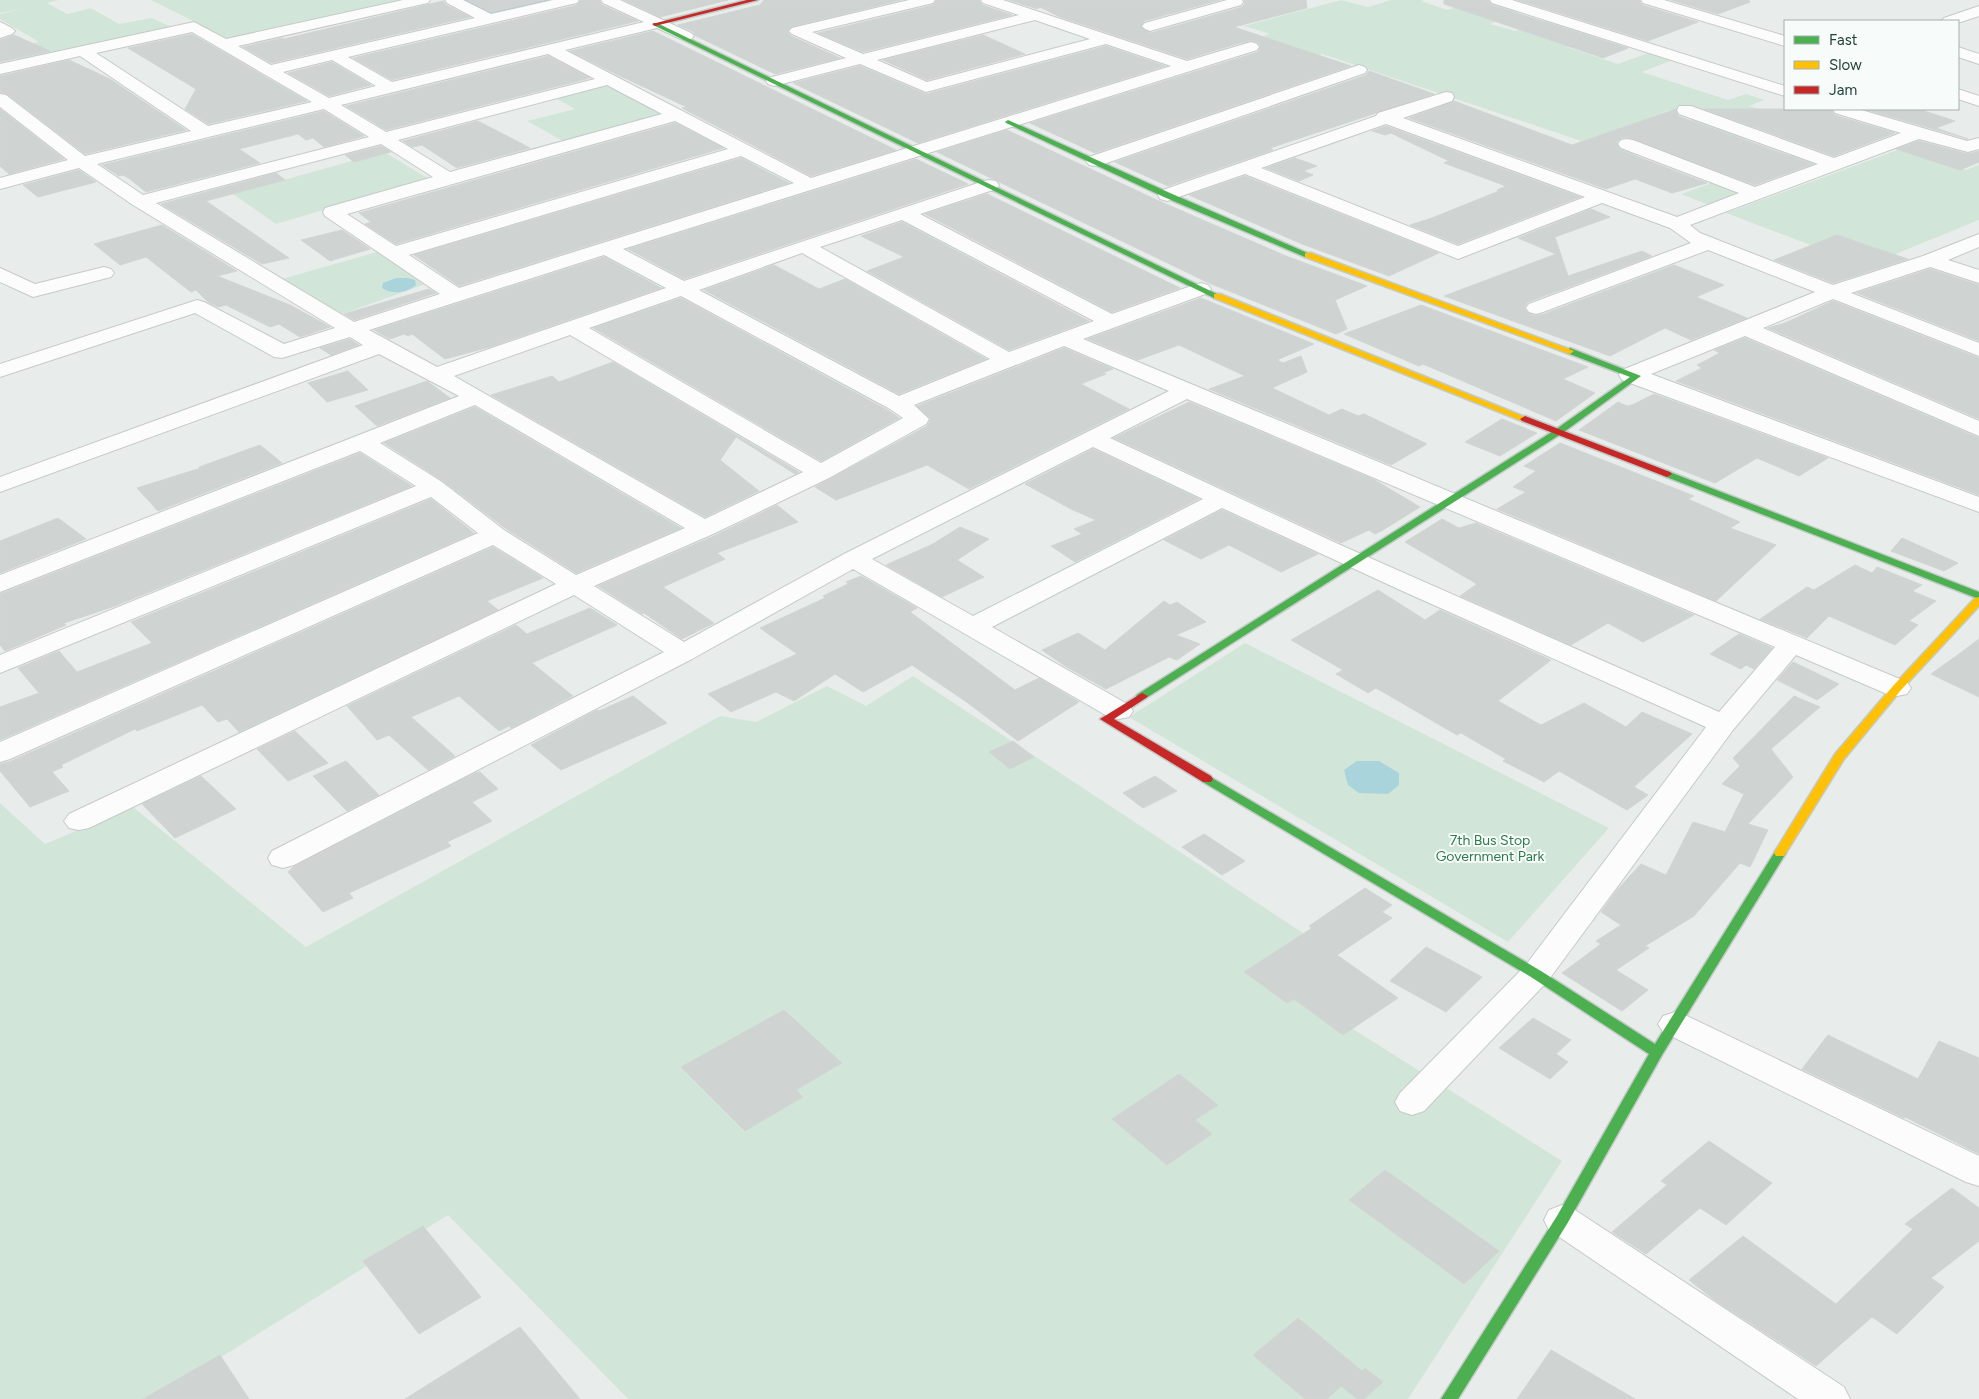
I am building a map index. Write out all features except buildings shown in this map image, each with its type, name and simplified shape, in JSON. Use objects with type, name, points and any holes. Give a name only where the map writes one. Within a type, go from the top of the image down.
[{"type":"street","points":[[223,44],[415,0]]},
{"type":"street","points":[[223,44],[423,0]]},
{"type":"street","points":[[452,0],[492,18]]},
{"type":"street","points":[[462,0],[492,18]]},
{"type":"street","points":[[270,70],[572,0]]},
{"type":"street","points":[[599,0],[657,24]]},
{"type":"street","points":[[608,0],[1201,289],[1979,596]]},
{"type":"street","points":[[0,184],[205,132],[755,0]]},
{"type":"street","points":[[928,0],[797,31],[926,87],[1103,40]]},
{"type":"street","points":[[988,0],[1103,40],[1187,66]]},
{"type":"street","points":[[1497,0],[1784,91]]},
{"type":"street","points":[[1648,0],[1784,41]]},
{"type":"street","points":[[1150,26],[1236,1]]},
{"type":"street","points":[[1953,20],[1979,11]]},
{"type":"street","points":[[776,81],[1034,16]]},
{"type":"street","points":[[1959,21],[1979,24]]},
{"type":"street","points":[[0,27],[7,31],[0,33]]},
{"type":"street","points":[[0,69],[194,27],[326,103],[448,178]]},
{"type":"street","points":[[0,371],[198,306],[282,352],[456,295],[1251,47]]},
{"type":"street","points":[[550,49],[810,185]]},
{"type":"street","points":[[83,51],[205,132]]},
{"type":"street","points":[[1959,52],[1979,58]]},
{"type":"street","points":[[334,55],[390,88]]},
{"type":"street","points":[[1095,161],[1359,70]]},
{"type":"street","points":[[1765,85],[1784,78]]},
{"type":"street","points":[[140,201],[381,137],[609,80]]},
{"type":"street","points":[[1959,94],[1979,101]]},
{"type":"street","points":[[1167,195],[1384,117],[1446,97]]},
{"type":"street","points":[[0,99],[82,162],[140,201],[380,346],[477,397],[704,529]]},
{"type":"street","points":[[1685,110],[1835,164]]},
{"type":"street","points":[[1844,110],[1918,133],[1975,147]]},
{"type":"street","points":[[456,295],[332,212],[677,115]]},
{"type":"street","points":[[1384,117],[1677,224],[1693,237],[1979,350]]},
{"type":"street","points":[[1008,122],[1167,195],[1294,250],[1979,505]]},
{"type":"street","points":[[1677,224],[1918,133]]},
{"type":"street","points":[[1627,144],[1755,193]]},
{"type":"street","points":[[395,253],[742,150]]},
{"type":"street","points":[[920,151],[1208,285],[1560,430]]},
{"type":"street","points":[[1246,168],[1458,253],[1602,196]]},
{"type":"street","points":[[436,375],[681,288],[990,185]]},
{"type":"street","points":[[903,213],[1111,322]]},
{"type":"street","points":[[1657,1052],[1536,974],[1106,719],[1560,430],[1633,376],[1833,292],[1930,260],[1979,240]]},
{"type":"street","points":[[1536,308],[1709,243]]},
{"type":"street","points":[[804,246],[1007,360]]},
{"type":"street","points":[[79,821],[574,585],[704,529],[821,473],[918,418],[898,404],[608,249]]},
{"type":"street","points":[[1930,260],[1979,277]]},
{"type":"street","points":[[0,274],[33,291],[104,272]]},
{"type":"street","points":[[898,404],[1007,360],[1201,289]]},
{"type":"street","points":[[571,327],[821,473]]},
{"type":"street","points":[[1745,328],[1979,429]]},
{"type":"street","points":[[1064,339],[1449,502],[1897,688]]},
{"type":"street","points":[[0,485],[380,346]]},
{"type":"street","points":[[284,858],[683,653],[853,558],[1187,390]]},
{"type":"street","points":[[0,584],[477,397]]},
{"type":"street","points":[[1093,438],[1220,500],[1354,562],[1724,724]]},
{"type":"street","points":[[362,442],[434,487],[494,535],[683,653]]},
{"type":"street","points":[[0,666],[434,487]]},
{"type":"street","points":[[972,627],[1220,500]]},
{"type":"street","points":[[0,753],[494,535]]},
{"type":"street","points":[[853,558],[1119,710]]},
{"type":"street","points":[[1449,1399],[1562,1220],[1657,1052],[1839,756],[1897,688],[1979,600]]},
{"type":"street","points":[[1412,1102],[1536,974],[1724,724],[1792,644]]},
{"type":"street","points":[[1675,1024],[1979,1172]]},
{"type":"street","points":[[1562,1220],[1830,1399]]},
{"type":"green space","points":[[0,0],[59,0],[47,3],[67,14],[91,8],[119,24],[152,18],[176,29],[23,62],[6,51],[39,42],[0,19],[0,14],[23,8],[0,13]]},
{"type":"green space","points":[[151,0],[400,0],[227,38]]},
{"type":"green space","points":[[1341,0],[1368,7],[1391,0],[1424,0],[1421,1],[1447,10],[1484,0],[1522,12],[1490,24],[1515,31],[1549,20],[1600,36],[1567,47],[1618,64],[1651,52],[1675,59],[1642,72],[1728,100],[1746,94],[1764,100],[1749,106],[1780,116],[1751,128],[1839,159],[1793,176],[1763,165],[1794,153],[1750,137],[1734,142],[1664,130],[1695,119],[1670,110],[1609,133],[1677,159],[1708,148],[1760,166],[1727,178],[1756,190],[1711,206],[1681,194],[1714,182],[1639,153],[1605,165],[1590,144],[1322,54],[1297,63],[1241,43],[1270,34],[1244,26]]},
{"type":"green space","points":[[606,82],[667,114],[563,141],[527,121],[575,109],[552,96]]},
{"type":"green space","points":[[1903,148],[1966,170],[1979,165],[1979,220],[1866,266],[1726,213]]},
{"type":"green space","points":[[384,152],[429,179],[276,224],[233,194]]},
{"type":"green space","points":[[384,250],[431,282],[337,316],[275,281]]},
{"type":"green space","name":"7th Bus Stop Government Park","points":[[1245,643],[1609,828],[1508,942],[1129,717]]},
{"type":"green space","points":[[913,676],[1306,935],[1263,972],[1562,1161],[1408,1399],[628,1399],[448,1215],[154,1399],[0,1399],[0,803],[45,844],[133,807],[306,947],[720,716],[756,722],[827,686],[866,706]]},
{"type":"water","points":[[396,278],[415,280],[416,285],[408,290],[399,292],[390,292],[382,288],[383,283]]},
{"type":"water","points":[[1357,761],[1379,761],[1399,773],[1399,785],[1388,794],[1359,793],[1348,785],[1344,770]]},
{"type":"waterway","points":[[471,0],[498,14],[561,0]]},
{"type":"traffic: fast","points":[[655,24],[1217,296]]},
{"type":"traffic: fast","points":[[1008,122],[1167,195],[1308,255]]},
{"type":"traffic: fast","points":[[1142,696],[1558,432],[1637,376],[1570,351]]},
{"type":"traffic: fast","points":[[1667,474],[1979,596]]},
{"type":"traffic: fast","points":[[1207,779],[1536,974],[1657,1052]]},
{"type":"traffic: fast","points":[[1449,1399],[1562,1220],[1657,1052],[1780,853]]},
{"type":"traffic: slow","points":[[1308,255],[1570,351]]},
{"type":"traffic: slow","points":[[1217,296],[1525,419]]},
{"type":"traffic: slow","points":[[1780,853],[1839,757],[1897,688],[1979,600]]},
{"type":"traffic: jam","points":[[655,24],[755,0]]},
{"type":"traffic: jam","points":[[1525,419],[1667,474]]},
{"type":"traffic: jam","points":[[1142,696],[1106,719],[1207,779]]}]
